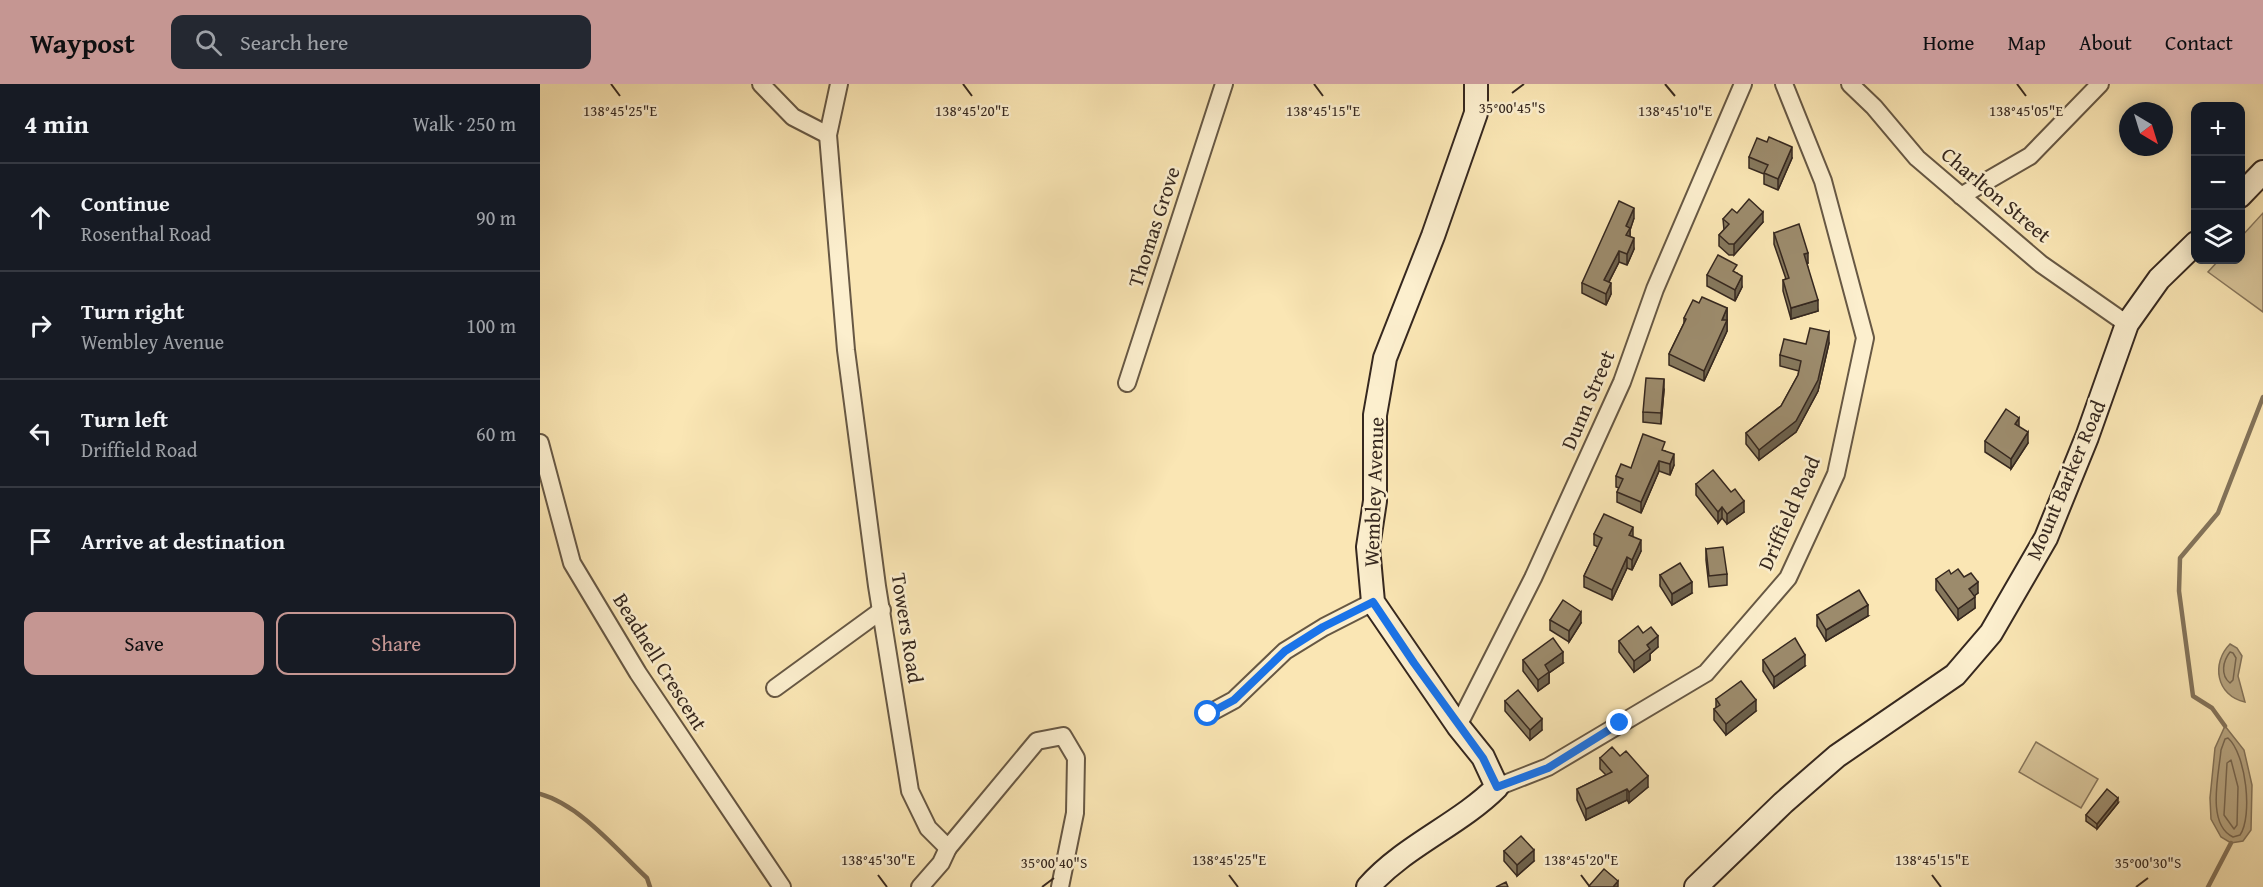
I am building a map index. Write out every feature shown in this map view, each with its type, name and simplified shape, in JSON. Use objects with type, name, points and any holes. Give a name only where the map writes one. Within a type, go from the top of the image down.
[{"type":"street","points":[[761,84],[793,117],[828,135]]},
{"type":"street","name":"Towers Road","points":[[839,84],[828,135],[846,350],[882,610],[910,791],[928,828],[948,848]]},
{"type":"street","name":"Thomas Grove","points":[[1127,383],[1224,84]]},
{"type":"street","name":"Wembley Avenue","points":[[1476,84],[1476,113],[1433,236],[1385,358],[1375,415],[1375,501],[1368,547],[1373,602],[1458,726],[1483,758],[1497,787]]},
{"type":"street","name":"Dunn Street","points":[[1458,726],[1533,578],[1623,382],[1655,289],[1743,84]]},
{"type":"street","name":"Driffield Road","points":[[1497,787],[1548,768],[1706,673],[1788,578],[1836,474],[1865,338],[1823,181],[1784,84]]},
{"type":"street","name":"Charlton Street","points":[[1850,84],[1874,107],[1917,158],[2041,264],[2127,324]]},
{"type":"street","points":[[1961,196],[2030,156],[2100,84]]},
{"type":"street","points":[[2245,192],[2263,172]]},
{"type":"street","name":"Mount Barker Road","points":[[1696,887],[1775,810],[1837,756],[1954,675],[1991,633],[2046,538],[2087,437],[2127,324],[2159,279],[2191,248]]},
{"type":"street","name":"Beadnell Crescent","points":[[540,443],[572,563],[645,682],[782,887]]},
{"type":"street","points":[[1208,714],[1234,700],[1285,651],[1323,627],[1373,602]]},
{"type":"street","points":[[775,688],[882,610]]},
{"type":"street","points":[[920,887],[940,863],[948,848],[1037,741],[1063,736],[1076,758],[1075,813],[1060,887]]},
{"type":"street","points":[[1368,887],[1399,860],[1481,802],[1497,787]]},
{"type":"shaded area","points":[[2263,213],[2263,312],[2208,272],[2215,264],[2245,264],[2245,233]]},
{"type":"shaded area","points":[[2036,742],[2098,779],[2081,808],[2019,772]]},
{"type":"water","points":[[2230,644],[2237,648],[2242,656],[2238,676],[2245,702],[2235,699],[2222,686],[2220,660]]},
{"type":"water","points":[[2225,726],[2244,750],[2252,785],[2251,830],[2243,841],[2231,843],[2221,837],[2211,819],[2210,798],[2215,748]]},
{"type":"building","points":[[1769,137],[1792,147],[1778,179],[1764,173],[1768,165],[1749,157],[1757,138],[1767,142]]},
{"type":"building","points":[[1749,199],[1763,212],[1734,244],[1729,244],[1719,235],[1729,224],[1723,219],[1732,209],[1737,213]]},
{"type":"building","points":[[1619,201],[1634,208],[1626,226],[1630,228],[1626,235],[1634,238],[1627,254],[1619,251],[1604,280],[1611,283],[1606,294],[1582,283]]},
{"type":"building","points":[[1799,224],[1808,253],[1804,254],[1818,300],[1791,308],[1783,280],[1789,278],[1774,233]]},
{"type":"building","points":[[1718,255],[1737,265],[1733,271],[1742,276],[1735,290],[1707,275]]},
{"type":"building","points":[[1702,297],[1727,308],[1722,320],[1727,320],[1704,371],[1669,354],[1693,300],[1699,303]]},
{"type":"building","points":[[1810,328],[1829,332],[1818,380],[1796,421],[1759,450],[1746,433],[1781,406],[1798,375],[1801,361],[1780,355],[1784,339],[1806,344]]},
{"type":"building","points":[[1646,378],[1664,379],[1661,413],[1643,412]]},
{"type":"building","points":[[2006,409],[2019,418],[2015,424],[2028,432],[2011,459],[1985,441]]},
{"type":"building","points":[[1643,434],[1665,442],[1662,450],[1674,454],[1670,464],[1659,461],[1641,502],[1617,492],[1623,479],[1616,476],[1621,464],[1631,468]]},
{"type":"building","points":[[1713,470],[1731,492],[1735,489],[1744,501],[1727,514],[1722,507],[1718,512],[1696,484]]},
{"type":"building","points":[[1604,514],[1633,527],[1629,535],[1641,540],[1632,560],[1627,557],[1612,590],[1584,576],[1602,538],[1594,534]]},
{"type":"building","points":[[1723,547],[1727,574],[1709,576],[1706,549]]},
{"type":"building","points":[[1680,563],[1692,582],[1672,594],[1660,575]]},
{"type":"building","points":[[1958,569],[1964,577],[1971,573],[1978,582],[1969,589],[1975,597],[1958,609],[1936,579],[1949,570],[1951,574]]},
{"type":"building","points":[[1859,590],[1868,605],[1826,630],[1817,615]]},
{"type":"building","points":[[1563,600],[1581,612],[1569,631],[1550,620]]},
{"type":"building","points":[[1638,626],[1643,633],[1651,627],[1658,636],[1647,645],[1650,649],[1634,661],[1619,641]]},
{"type":"building","points":[[1553,638],[1563,652],[1545,665],[1549,672],[1538,680],[1523,660]]},
{"type":"building","points":[[1795,638],[1805,655],[1774,677],[1763,660]]},
{"type":"building","points":[[1741,681],[1756,700],[1726,724],[1714,709],[1720,705],[1716,699]]},
{"type":"building","points":[[1518,690],[1542,719],[1530,730],[1505,701]]},
{"type":"building","points":[[1612,747],[1620,756],[1626,751],[1648,776],[1629,792],[1627,789],[1586,809],[1577,789],[1612,772],[1600,758]]},
{"type":"building","points":[[2107,789],[2118,798],[2097,824],[2086,815]]},
{"type":"building","points":[[1521,836],[1534,850],[1517,865],[1504,851]]},
{"type":"building","points":[[1604,869],[1618,881],[1613,887],[1590,887],[1589,886]]},
{"type":"building","points":[[1506,882],[1508,887],[1496,887]]},
{"type":"waterway","points":[[2225,726],[2212,708],[2193,696],[2179,591],[2180,558],[2218,513],[2263,397]]},
{"type":"waterway","points":[[540,794],[555,800],[584,818],[647,878],[650,887]]},
{"type":"waterway","points":[[2208,887],[2231,843]]},
{"type":"route","points":[[1208,714],[1234,700],[1285,651],[1323,627],[1373,602],[1458,726],[1483,758],[1497,787],[1548,768],[1620,723]]}]
